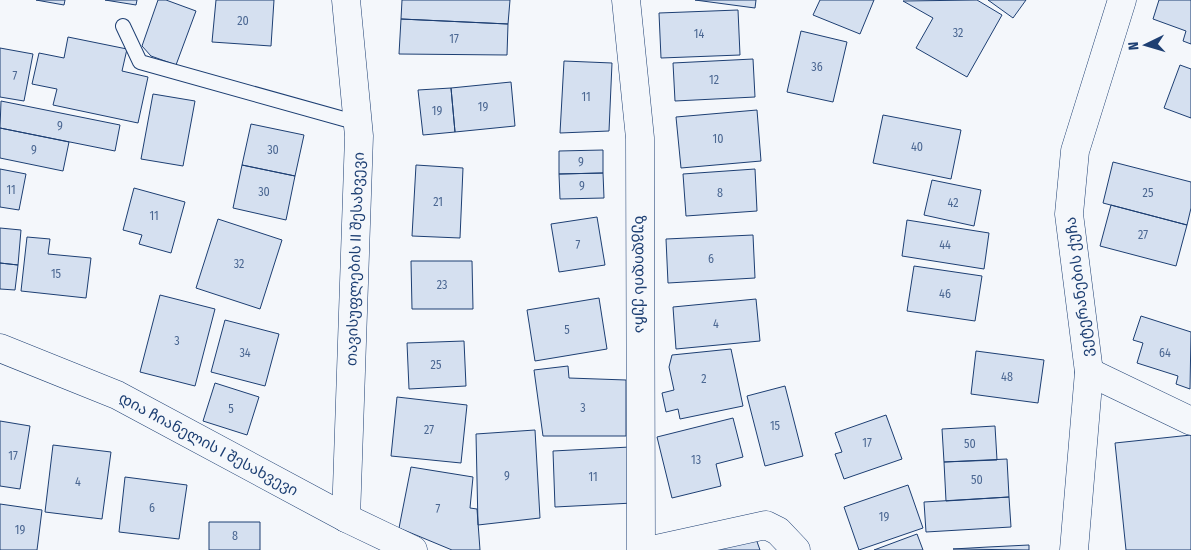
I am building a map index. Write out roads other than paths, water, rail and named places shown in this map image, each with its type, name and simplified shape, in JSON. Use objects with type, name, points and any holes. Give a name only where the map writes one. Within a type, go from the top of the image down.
[{"type":"street","name":"თავისუფლების II შესახვევი","points":[[346,0],[358,123],[346,518]]},
{"type":"street","name":"ზუგდიდის ქუჩა","points":[[626,0],[640,138],[641,550]]},
{"type":"street","name":"ვეტერანების ქუჩა","points":[[1074,550],[1089,372],[1069,214],[1075,151],[1122,0]]},
{"type":"street","name":"დია ჩიანელის I შესახვევი","points":[[0,348],[117,395],[346,518],[413,550]]},
{"type":"street","points":[[1089,372],[1191,421]]},
{"type":"street","points":[[652,550],[766,525],[778,531],[796,550]]},
{"type":"lane","points":[[123,26],[140,62],[358,123]]}]
